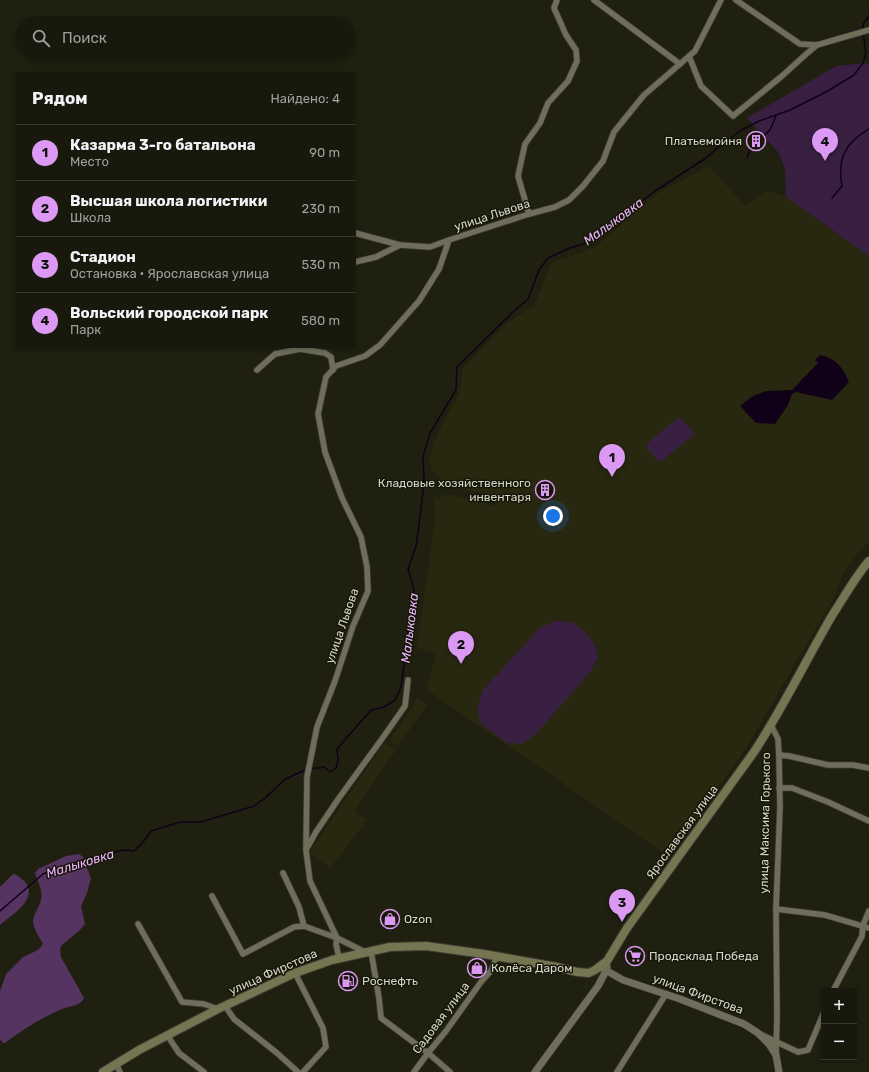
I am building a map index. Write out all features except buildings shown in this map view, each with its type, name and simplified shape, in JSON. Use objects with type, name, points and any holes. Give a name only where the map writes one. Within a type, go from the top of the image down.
[{"type":"main road","points":[[771,725],[820,636],[851,584],[858,573],[869,561]]},
{"type":"main road","name":"Ярославская улица","points":[[607,961],[628,928],[754,752],[771,725]]},
{"type":"main road","name":"улица Фирстова","points":[[103,1072],[139,1050],[221,1008],[295,973],[339,958],[390,947],[426,946],[497,956],[589,973],[603,969],[607,961]]},
{"type":"street","points":[[529,214],[518,176],[525,144],[540,123],[548,104],[568,81],[577,61],[576,50],[566,35],[554,8],[557,0]]},
{"type":"street","points":[[594,0],[680,64]]},
{"type":"street","name":"улица Львова","points":[[339,958],[336,944],[337,938],[310,881],[306,850],[307,777],[317,727],[335,681],[353,626],[368,591],[361,537],[342,498],[325,452],[318,414],[326,377],[336,366],[365,356],[380,345],[419,301],[439,268],[449,240],[554,207],[569,200],[603,162],[614,132],[644,95],[695,51],[721,0]]},
{"type":"street","points":[[736,0],[800,44],[817,45],[869,30]]},
{"type":"street","points":[[689,56],[701,86],[733,116],[817,45]]},
{"type":"street","points":[[356,234],[400,245],[430,247],[449,240]]},
{"type":"street","points":[[356,262],[376,257],[400,245]]},
{"type":"street","points":[[257,370],[276,354],[300,349],[325,353],[331,357],[333,370]]},
{"type":"street","points":[[306,850],[316,832],[339,798],[405,706],[408,680]]},
{"type":"street","name":"улица Максима Горького","points":[[771,725],[778,739],[779,755],[776,909],[776,1055]]},
{"type":"street","points":[[779,755],[828,765],[853,765],[869,768]]},
{"type":"street","points":[[779,788],[792,788],[828,802],[869,821]]},
{"type":"street","points":[[283,873],[299,907],[304,926]]},
{"type":"street","points":[[212,896],[243,954],[294,927],[304,926],[369,952],[379,998],[381,1018],[428,1053],[450,1072]]},
{"type":"street","points":[[776,909],[825,915],[866,927]]},
{"type":"street","points":[[835,988],[862,936],[866,927],[869,912]]},
{"type":"street","points":[[138,924],[182,1002],[204,1004],[221,1008],[298,1072]]},
{"type":"street","name":"Садовая улица","points":[[414,1072],[446,1032],[481,982],[491,971],[497,956]]},
{"type":"street","points":[[536,1072],[598,986],[603,969]]},
{"type":"street","name":"улица Фирстова","points":[[603,969],[623,980],[666,994],[744,1024],[758,1033],[769,1044],[776,1055]]},
{"type":"street","points":[[295,973],[323,1028],[326,1047],[303,1072]]},
{"type":"street","points":[[617,1072],[666,994]]},
{"type":"street","points":[[758,1033],[798,1052],[808,1050],[821,1019]]},
{"type":"street","points":[[168,1035],[179,1053],[204,1072]]},
{"type":"street","points":[[776,1055],[778,1072]]},
{"type":"street","points":[[116,1064],[120,1072]]},
{"type":"shaded area","points":[[867,63],[869,65],[869,256],[786,197],[785,169],[779,153],[747,118],[836,66]]},
{"type":"shaded area","points":[[708,166],[746,206],[768,190],[786,197],[869,256],[869,541],[847,566],[833,599],[748,745],[670,857],[427,690],[436,654],[417,648],[435,521],[434,500],[449,494],[497,507],[497,498],[446,484],[435,475],[429,460],[435,440],[444,420],[459,395],[463,368],[508,322],[535,305],[551,263],[594,248],[658,193]]},
{"type":"shaded area","points":[[820,355],[826,356],[835,361],[844,372],[849,382],[832,400],[796,392],[792,394],[788,405],[775,424],[756,423],[740,406],[753,396],[766,391],[792,390],[818,363],[815,360]]},
{"type":"shaded area","points":[[681,418],[693,432],[691,437],[662,461],[658,461],[647,448],[648,443],[677,419]]},
{"type":"shaded area","points":[[555,621],[572,622],[584,631],[594,643],[598,658],[590,672],[535,735],[521,744],[507,743],[482,724],[477,711],[483,690],[540,628]]},
{"type":"shaded area","points":[[418,698],[427,705],[398,746],[390,740]]},
{"type":"shaded area","points":[[384,743],[396,750],[354,811],[367,820],[330,868],[310,852]]},
{"type":"shaded area","points":[[79,854],[83,857],[91,879],[81,906],[85,924],[61,946],[60,950],[61,957],[84,998],[78,1004],[62,1009],[39,1020],[3,1043],[0,1039],[0,991],[6,974],[23,957],[36,951],[43,944],[33,924],[35,913],[41,897],[40,886],[35,873],[38,869],[66,856]]},
{"type":"shaded area","points":[[13,874],[18,876],[26,883],[29,889],[28,895],[26,901],[21,907],[0,925],[0,887]]},
{"type":"waterway","name":"Малыковка","points":[[863,29],[863,24],[869,16]]},
{"type":"waterway","name":"Малыковка","points":[[310,769],[324,767],[330,772],[336,768],[338,760],[337,749],[371,710],[384,707],[395,700],[401,687],[414,589],[408,569],[416,546],[421,510],[424,480],[423,457],[430,433],[456,390],[457,367],[528,299],[539,270],[548,258],[570,248],[587,243],[607,226],[655,191],[706,158],[740,131],[759,121],[790,110],[826,92],[854,75],[863,63],[866,53],[863,33]]},
{"type":"waterway","points":[[758,140],[770,129],[776,115]]},
{"type":"waterway","points":[[832,198],[842,186],[841,168],[845,153],[854,140],[869,129]]},
{"type":"waterway","points":[[747,158],[754,143]]},
{"type":"waterway","name":"Малыковка","points":[[0,911],[43,874],[85,859],[124,850],[134,851],[151,831],[180,822],[201,822],[254,806],[264,799],[284,780],[306,770]]},
{"type":"place","name":"Платьемойня","points":[[756,141]]},
{"type":"place","name":"Вольский городской парк","points":[[825,161]]},
{"type":"place","name":"Казарма 3-го батальона","points":[[612,477]]},
{"type":"place","name":"Кладовые хозяйственного инвентаря","points":[[545,490]]},
{"type":"place","name":"Высшая школа логистики","points":[[461,664]]},
{"type":"place","name":"Ozon","points":[[390,919]]},
{"type":"place","name":"Стадион","points":[[622,922]]},
{"type":"place","name":"Продсклад Победа","points":[[635,956]]},
{"type":"place","name":"Колёса Даром","points":[[477,968]]},
{"type":"place","name":"Роснефть","points":[[348,981]]}]
